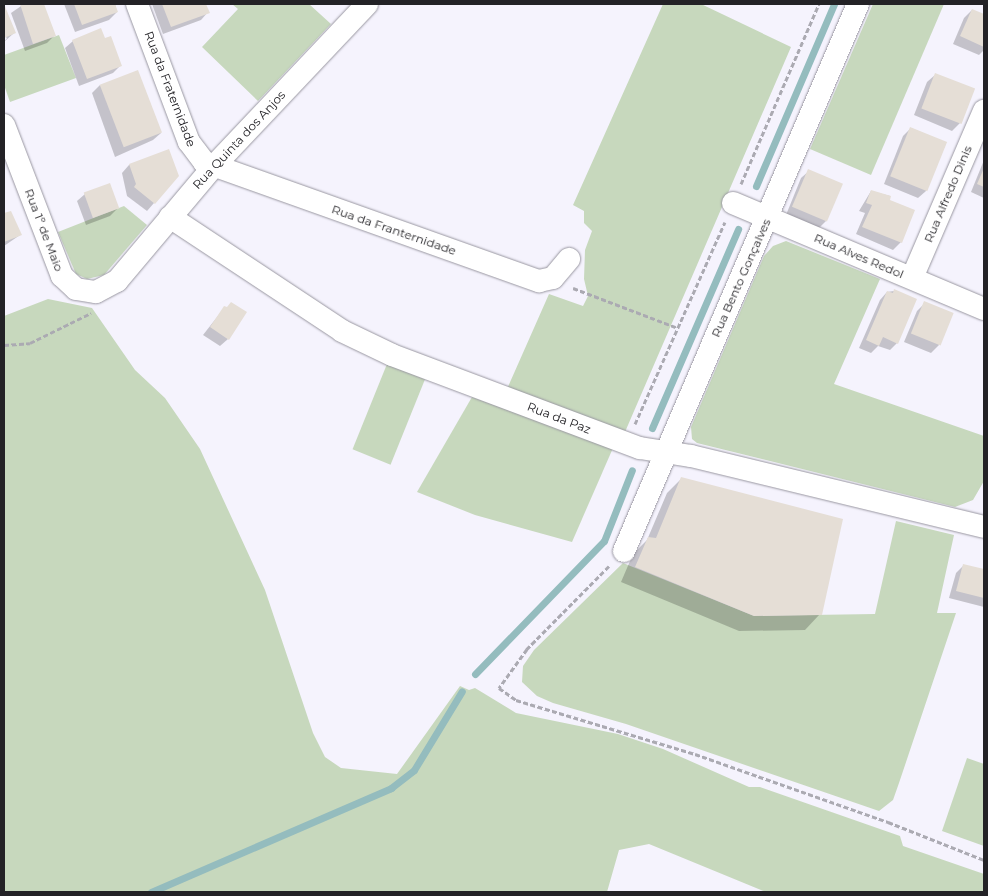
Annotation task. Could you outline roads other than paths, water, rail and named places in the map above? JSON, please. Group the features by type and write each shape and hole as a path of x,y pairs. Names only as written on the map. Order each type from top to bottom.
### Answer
{"street":[{"name":"Rua da Fraternidade","path":"137,4 193,150 213,166"},
{"name":"Rua Quinta dos Anjos","path":"116,281 213,166 366,4"},
{"name":"Rua Bento Gonçalves","path":"624,552 664,454 768,217 858,4"},
{"name":"Rua Alfredo Dinis","path":"912,278 984,111"},
{"name":"Rua 1º de Maio","path":"4,125 62,276 76,290 86,292 96,292 116,281"},
{"name":"Rua da Franternidade","path":"213,166 539,281 553,278 569,259"},
{"name":"Rua Alves Redol","path":"733,203 984,309"},
{"name":"Rua da Paz","path":"170,218 335,326 368,344 640,448 664,454 691,456 983,523"}],"waterway":[{"path":"756,186 834,4"},
{"path":"652,428 738,229"},
{"path":"475,674 604,541 632,470"},
{"path":"151,892 391,788 414,770 462,691"}]}
